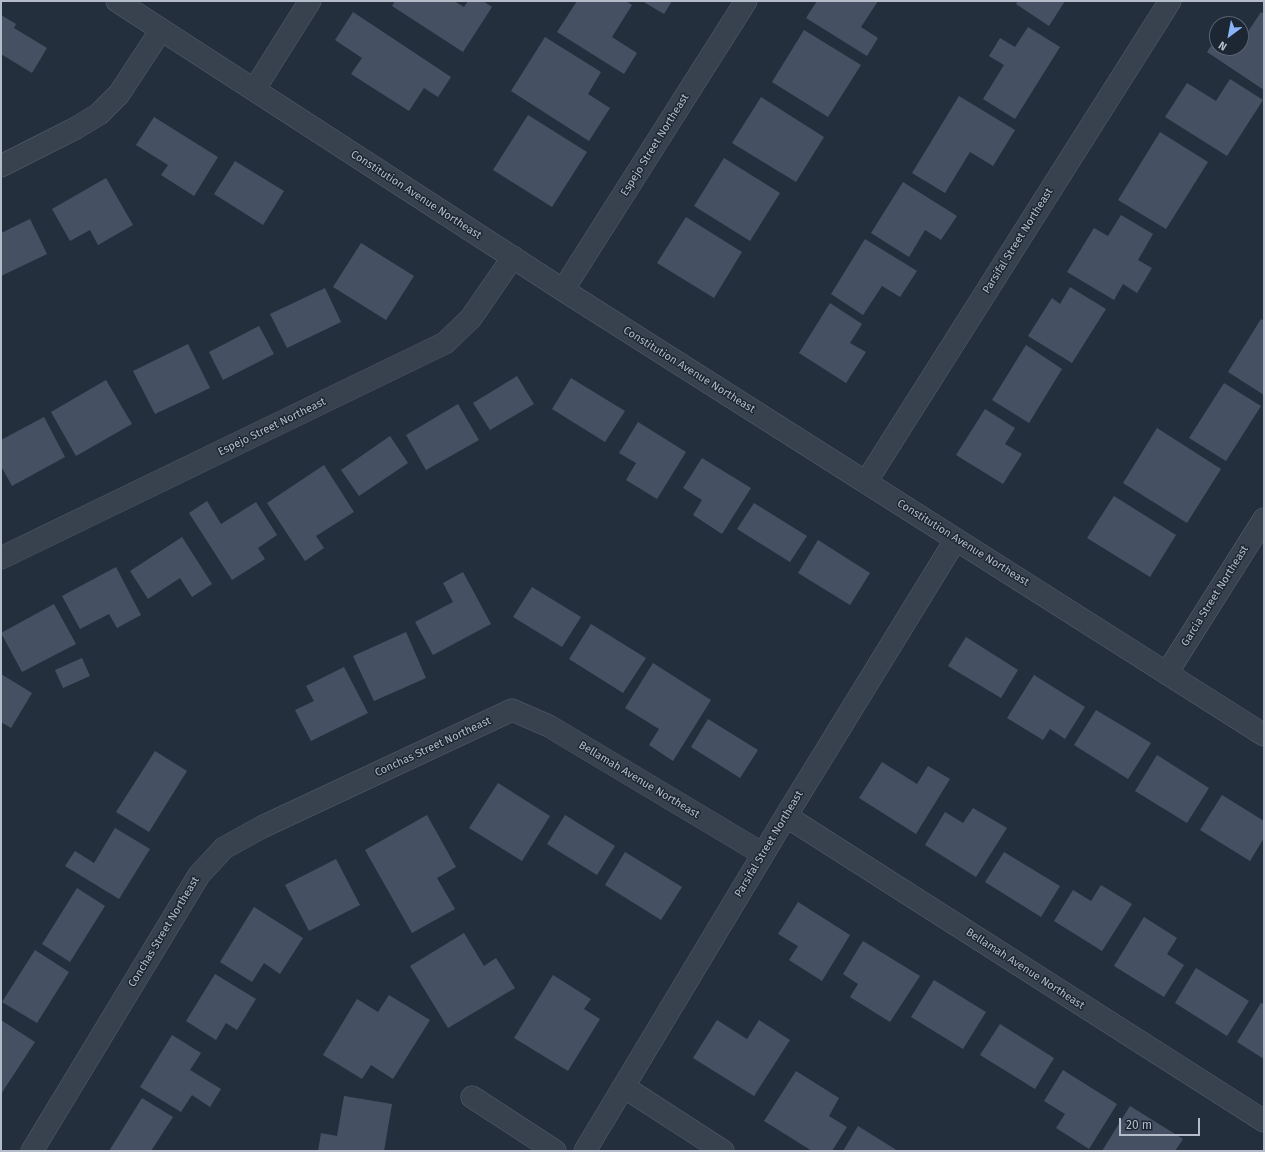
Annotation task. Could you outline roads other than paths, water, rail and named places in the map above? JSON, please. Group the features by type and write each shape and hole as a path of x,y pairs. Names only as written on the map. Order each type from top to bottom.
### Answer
{"street":[{"name":"Constitution Avenue Northeast","path":"117,1 563,290 1264,735"},
{"path":"254,90 310,1"},
{"name":"Espejo Street Northeast","path":"563,290 746,1"},
{"name":"Parsifal Street Northeast","path":"866,482 1170,1"},
{"path":"1,166 76,128 99,114 119,94 162,30"},
{"name":"Espejo Street Northeast","path":"1,558 445,343 471,318 513,257"},
{"name":"Garcia Street Northeast","path":"1167,673 1264,519"},
{"name":"Parsifal Street Northeast","path":"585,1151 786,816 956,539"},
{"name":"Bellamah Avenue Northeast","path":"512,710 549,726 763,854"},
{"name":"Conchas Street Northeast","path":"32,1151 199,875 224,848 262,827 512,710"},
{"name":"Bellamah Avenue Northeast","path":"786,816 1264,1121"},
{"path":"624,1087 724,1151"},
{"path":"472,1097 556,1151"}]}
